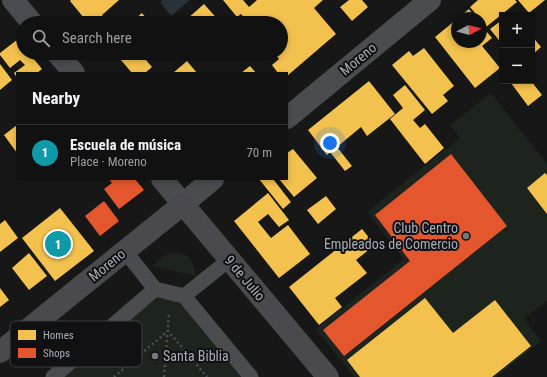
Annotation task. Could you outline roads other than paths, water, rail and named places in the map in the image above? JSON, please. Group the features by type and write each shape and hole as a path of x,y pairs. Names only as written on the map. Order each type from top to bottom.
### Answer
{"main road":[{"name":"Moreno","path":"38,321 183,204"},
{"name":"9 de Julio","path":"183,204 328,377"},
{"name":"Moreno","path":"0,352 10,344"}],"street":[{"path":"13,0 26,16"},
{"name":"Moreno","path":"288,117 430,0"},
{"path":"63,60 73,72"},
{"name":"9 de Julio","path":"163,180 183,204"},
{"name":"Moreno","path":"183,204 212,180"}],"lane":[{"path":"125,251 155,289 177,294 252,377"},
{"path":"177,294 229,260"},
{"path":"118,321 155,289"},
{"path":"53,377 65,367"}],"place":[{"name":"Club Centro Empleados de Comercio","path":"466,236"},
{"name":"Escuela de música","path":"58,244"},
{"name":"Santa Biblia","path":"155,356"}]}
